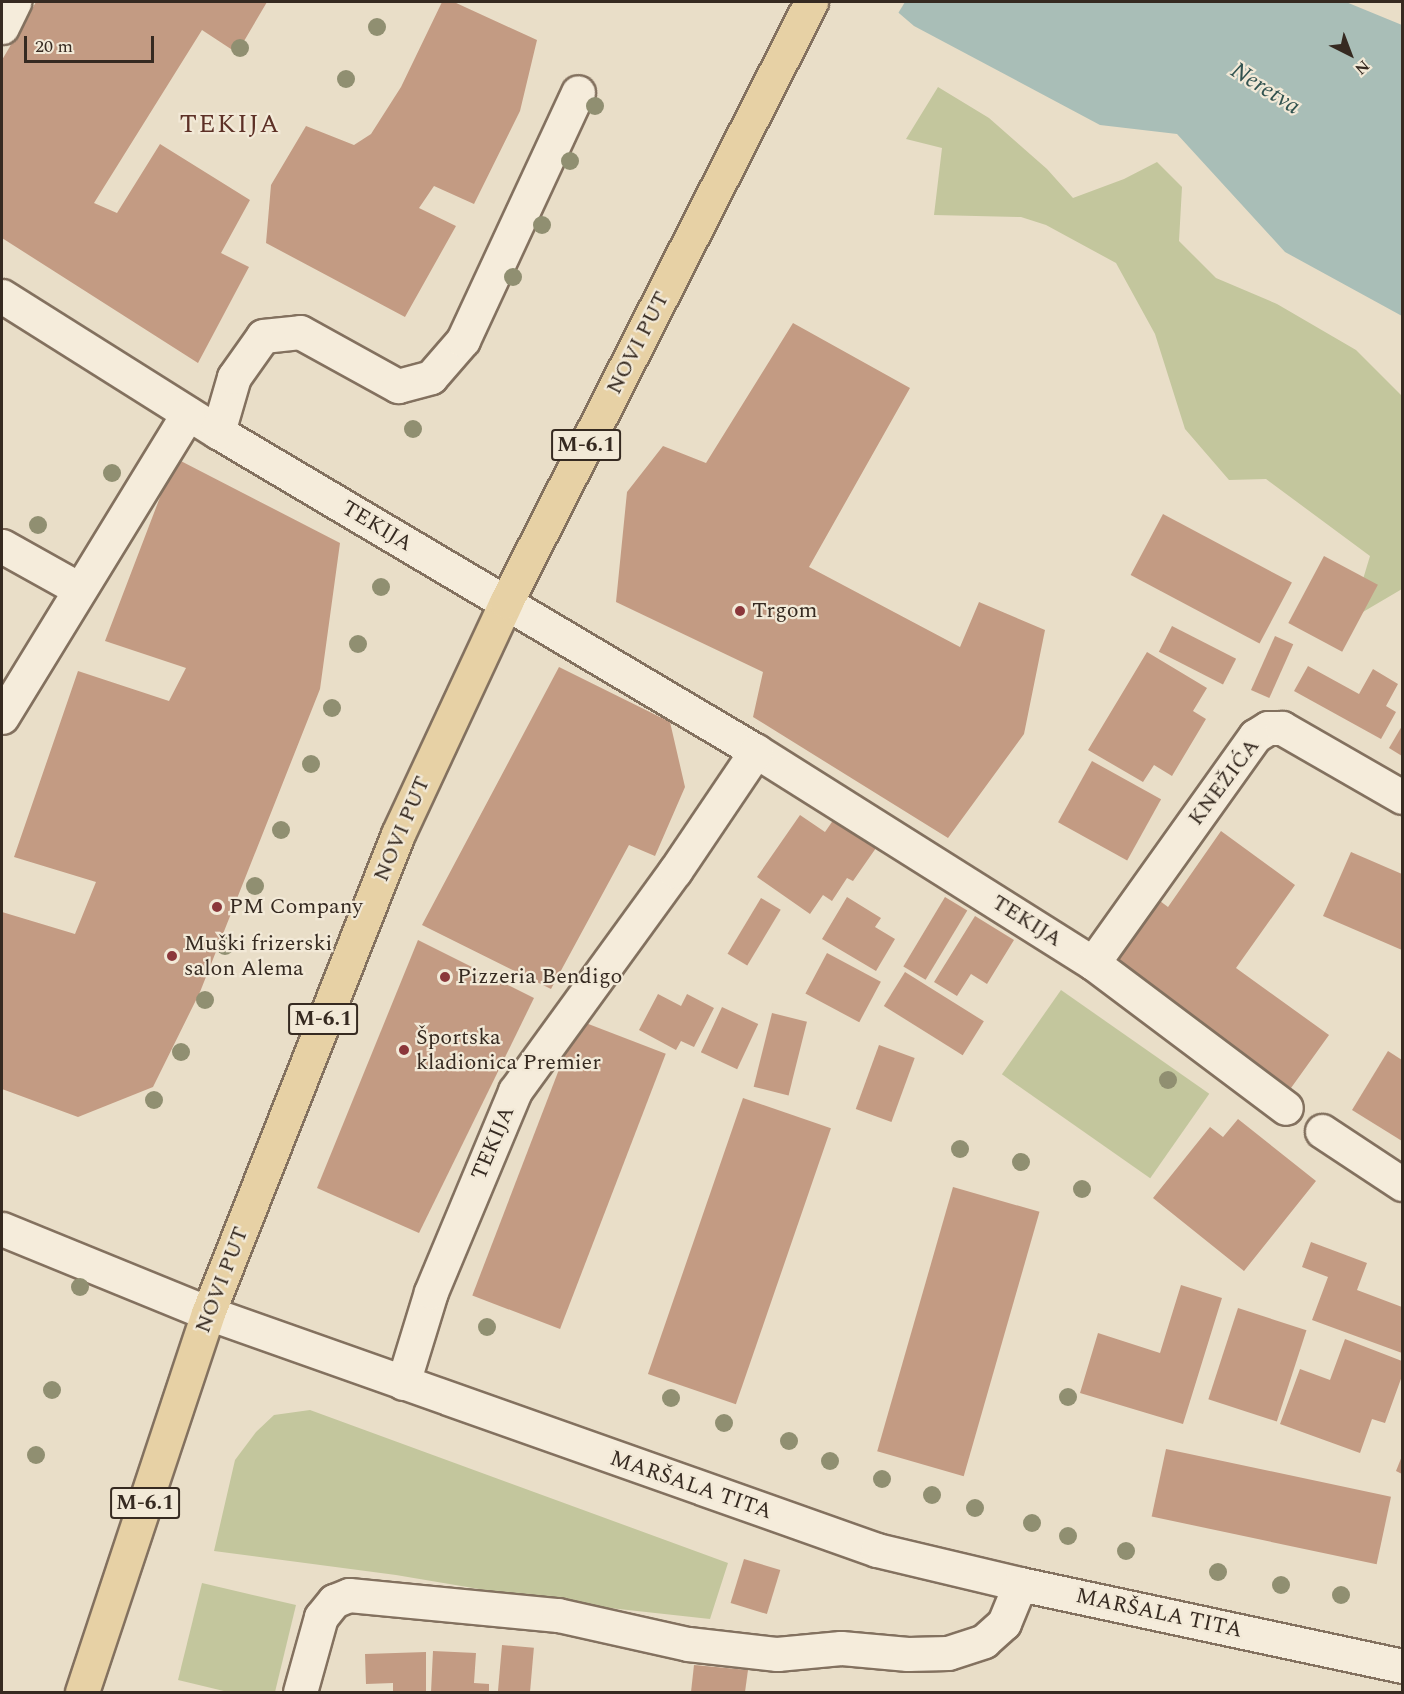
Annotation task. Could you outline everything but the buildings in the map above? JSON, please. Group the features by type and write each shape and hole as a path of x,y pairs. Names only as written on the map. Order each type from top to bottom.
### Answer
{"main road":[{"name":"NOVI PUT","path":"82,1692 208,1313 398,834 506,602 811,2"}],"street":[{"path":"2,27 14,2"},
{"path":"218,432 234,377 263,336 300,332 398,386 431,377 463,340 578,92"},
{"name":"TEKIJA","path":"2,296 218,432 756,751 1093,963 1286,1108"},
{"path":"2,717 188,413"},
{"path":"2,546 79,589"},
{"name":"KNEŽIĆA","path":"1093,963 1255,736 1268,728 1282,728 1402,797"},
{"name":"TEKIJA","path":"403,1383 431,1292 515,1091 675,871 756,751"},
{"path":"1322,1131 1402,1184"},
{"name":"MARŠALA TITA","path":"2,1229 208,1313 876,1550 1020,1584 1402,1665"},
{"path":"300,1692 321,1617 334,1601 349,1595 558,1614 688,1644 777,1654 841,1648 908,1654 948,1653 984,1641 1004,1623 1020,1584"}],"green space":[{"path":"938,87 989,118 1047,169 1073,198 1124,179 1157,162 1182,187 1179,241 1216,278 1277,304 1356,350 1402,396 1402,589 1351,619 1370,556 1266,479 1229,480 1185,429 1155,334 1116,263 1046,225 1021,217 934,215 942,148 906,139"},
{"path":"1061,990 1209,1094 1150,1178 1002,1074"},
{"path":"310,1410 728,1563 710,1619 555,1602 396,1575 214,1551 235,1460 256,1432 274,1415"},
{"path":"202,1583 296,1605 275,1692 228,1692 178,1680"}],"water":[{"name":"Neretva","path":"886,2 1346,2 1402,25 1402,316 1285,252 1177,134 1100,125 914,26"}],"pier":[{"path":"883,2 905,2 897,15"}],"place":[{"name":"Trgom","path":"740,611"},
{"name":"PM Company","path":"217,907"},
{"name":"Muški frizerski salon Alema","path":"172,956"},
{"name":"Pizzeria Bendigo","path":"445,977"},
{"name":"Športska kladionica Premier","path":"404,1050"}],"district":[{"name":"TEKIJA","path":"230,125"}]}
